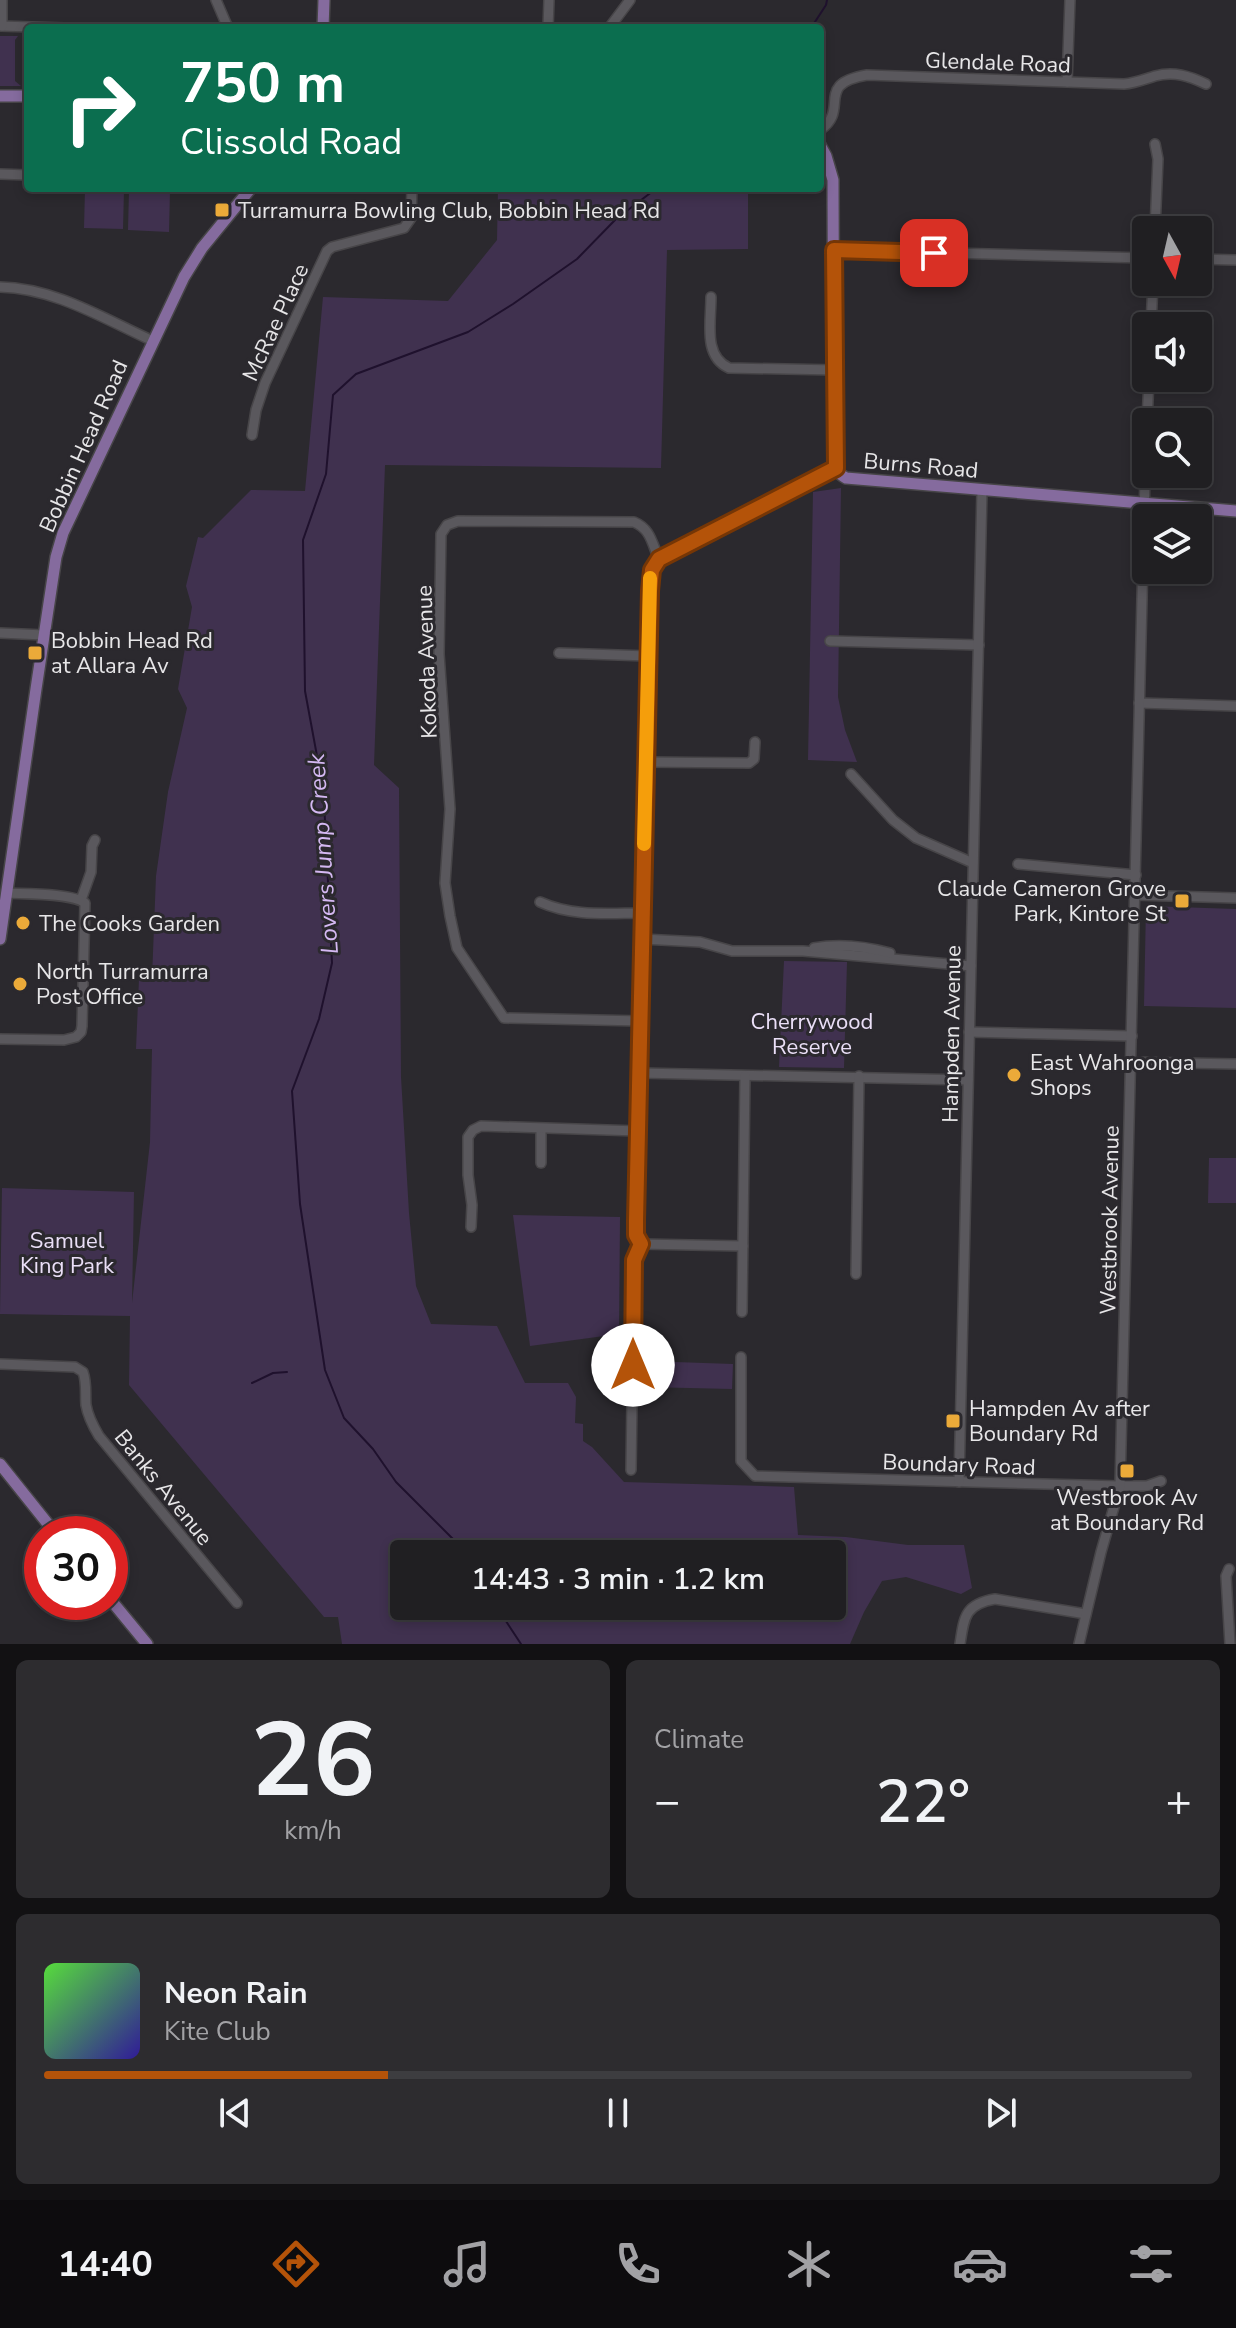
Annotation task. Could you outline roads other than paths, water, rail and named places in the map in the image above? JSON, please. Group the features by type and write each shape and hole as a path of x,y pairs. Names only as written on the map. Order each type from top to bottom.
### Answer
{"main road":[{"path":"322,24 324,0"},
{"path":"0,96 24,96"},
{"name":"Burns Road","path":"824,152 833,180 836,468 846,478 1143,504"},
{"name":"Bobbin Head Road","path":"0,939 56,557 63,533 193,262 248,192"},
{"name":"Burns Road","path":"1212,509 1236,511"},
{"path":"0,1464 42,1516"},
{"path":"127,1620 147,1644"}],"street":[{"path":"2,0 1,26 24,27"},
{"path":"216,0 226,24"},
{"path":"548,24 549,0"},
{"path":"612,24 630,0"},
{"path":"1067,82 1070,0"},
{"name":"Glendale Road","path":"824,127 833,116 835,93 839,85 857,77 883,75 1128,84 1173,74 1188,76 1206,84"},
{"path":"1155,144 1158,159 1156,216"},
{"path":"0,174 24,175"},
{"name":"McRae Place","path":"252,435 265,383 327,251 332,247 404,228 411,218 412,192"},
{"path":"834,250 1132,258"},
{"path":"1212,259 1236,260"},
{"path":"0,287 49,294 153,341"},
{"path":"711,297 711,350 723,365 729,368 835,370"},
{"path":"641,1244 636,1235 652,570 659,559 836,468"},
{"name":"Westbrook Avenue","path":"1143,504 1144,488"},
{"name":"Hampden Avenue","path":"959,1482 982,490"},
{"name":"Kokoda Avenue","path":"641,1021 504,1018 457,948 445,883 450,809 439,654 441,534 447,525 458,521 634,522 645,528 659,559"},
{"name":"Westbrook Avenue","path":"1079,1644 1120,1486 1141,584"},
{"path":"0,633 44,635"},
{"path":"830,641 979,645"},
{"path":"559,653 648,656"},
{"path":"1139,703 1236,706"},
{"path":"646,762 749,763 754,759 755,742"},
{"path":"851,774 893,820 916,838 973,863"},
{"path":"81,900 91,872 95,840"},
{"path":"1018,864 1136,875"},
{"path":"0,1039 64,1040 81,1032 86,916 85,903 81,900 6,893"},
{"path":"1135,895 1236,898"},
{"path":"540,902 552,908 583,913 643,913"},
{"path":"642,939 700,942 732,951 803,951 827,946 864,946 914,961 971,966"},
{"path":"969,1032 1132,1036"},
{"path":"1131,1062 1236,1064"},
{"path":"640,1073 968,1080"},
{"path":"742,1312 745,1076"},
{"path":"856,1274 859,1076"},
{"path":"471,1227 468,1137 473,1130 481,1126 638,1131"},
{"path":"541,1129 541,1163"},
{"path":"641,1244 743,1246"},
{"path":"631,1470 634,1260 641,1244"},
{"name":"Boundary Road","path":"741,1357 741,1461 755,1476 1120,1486 1147,1486 1161,1481"},
{"name":"Banks Avenue","path":"0,1364 75,1367 83,1372 89,1420 99,1436 237,1603"},
{"path":"1229,1569 1226,1576 1232,1615 1230,1644"},
{"path":"960,1644 964,1618 969,1610 983,1601 995,1599 1086,1614"}],"waterway":[{"name":"Lovers Jump Creek","path":"814,24 827,0"},
{"name":"Lovers Jump Creek","path":"322,783 305,691 303,540 326,474 333,395 356,374 468,332 513,304 577,259 616,219 652,192"},
{"name":"Lovers Jump Creek","path":"324,801 332,963 319,1019 292,1091 300,1204 325,1370 344,1418 373,1449 396,1482 454,1540"},
{"path":"252,1383 273,1373 287,1372"},
{"name":"Lovers Jump Creek","path":"505,1620 521,1644"}],"place":[{"name":"Turramurra Bowling Club, Bobbin Head Rd","path":"222,210"},
{"name":"Bobbin Head Rd at Allara Av","path":"35,653"},
{"name":"Claude Cameron Grove Park, Kintore St","path":"1182,901"},
{"name":"The Cooks Garden","path":"23,923"},
{"name":"North Turramurra Post Office","path":"20,984"},
{"name":"East Wahroonga Shops","path":"1014,1075"},
{"name":"Hampden Av after Boundary Rd","path":"953,1421"},
{"name":"Westbrook Av at Boundary Rd","path":"1127,1471"}],"park label":[{"name":"Cherrywood Reserve","path":"812,1034"},
{"name":"Samuel King Park","path":"67,1252"}]}
